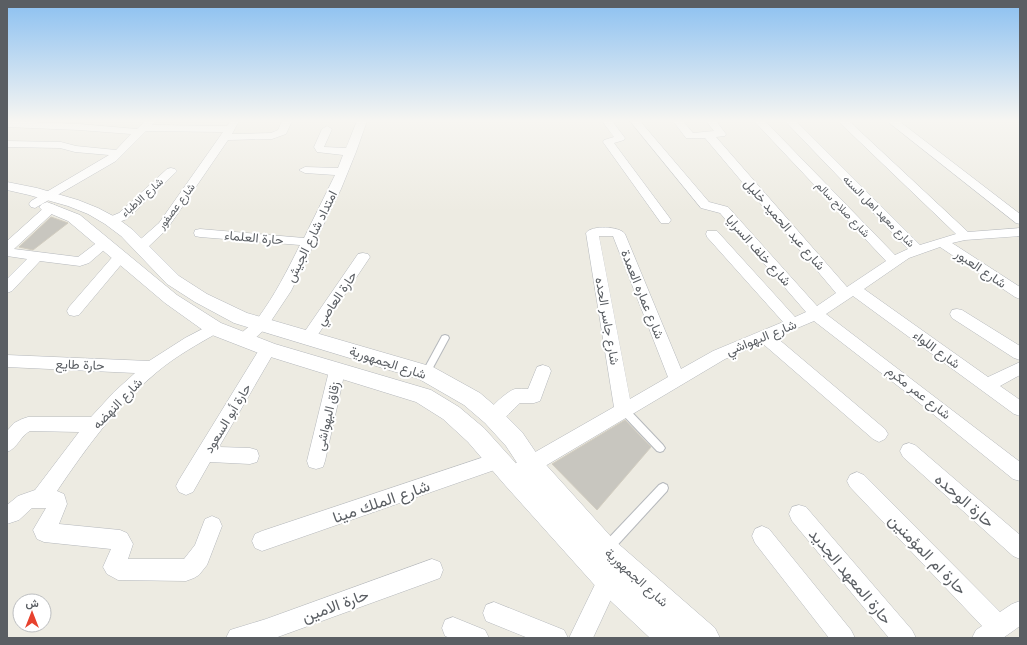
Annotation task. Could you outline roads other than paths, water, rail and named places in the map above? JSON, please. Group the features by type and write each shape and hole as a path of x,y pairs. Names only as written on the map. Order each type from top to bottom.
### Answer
{"street":[{"path":"98,151 118,153"},
{"name":"شارع عصفور","path":"140,247 163,226 215,151"},
{"path":"337,151 350,152"},
{"path":"615,151 665,220"},
{"name":"شارع خلف السرايا","path":"660,151 705,205 724,210 816,314"},
{"name":"شارع عبد الحميد خليل","path":"722,151 850,291"},
{"name":"شارع صلاح سالم","path":"788,151 894,261"},
{"name":"شارع معهد اهل السنه","path":"820,151 917,250"},
{"path":"875,151 965,236"},
{"path":"931,151 1020,220"},
{"name":"امتداد شارع الجيش","path":"244,340 262,323 284,291 342,172 350,152"},
{"path":"7,248 45,203 103,165 118,153"},
{"path":"305,170 342,172"},
{"name":"شارع الاطباء","path":"111,221 123,216 171,171"},
{"name":"شارع الجمهورية","path":"7,186 74,218 171,299 214,328 268,349 423,396 451,413 476,435 609,580 671,638"},
{"name":"شارع الجمهورية","path":"7,198 93,211 111,221 126,233 173,280 201,298 241,318 426,373 472,399 494,417 514,439 531,464 606,549 706,638"},
{"name":"شارع عماره العمدة","path":"592,233 597,231 619,234 677,380"},
{"name":"شارع البهواشي","path":"506,468 531,464 623,409 719,355 740,344 764,336 816,314 894,261 917,250 965,236 1020,232"},
{"name":"حارة العلماء","path":"200,233 308,242"},
{"name":"شارع جاسر الحده","path":"592,233 623,409"},
{"path":"712,234 793,324"},
{"name":"شارع العبور","path":"941,242 1020,294"},
{"path":"7,252 80,262 104,244"},
{"path":"7,288 37,256"},
{"path":"74,311 120,257"},
{"name":"حارة العاصي","path":"308,338 363,257"},
{"name":"شارع اللواء","path":"850,291 1020,409"},
{"name":"شارع عمر مكرم","path":"816,314 914,388 1020,473"},
{"path":"957,314 1020,354"},
{"name":"شارع النهضه","path":"40,499 76,448 113,404 152,367 214,328"},
{"path":"764,336 879,434"},
{"name":"حارة أبو السعود","path":"186,486 268,349"},
{"name":"حارة طايع","path":"7,361 152,367"},
{"path":"987,385 1020,368"},
{"name":"زقاق البهواشى","path":"316,461 338,371"},
{"path":"494,417 516,396 534,396 543,371"},
{"path":"7,424 96,425"},
{"path":"7,444 20,428 28,424"},
{"name":"حارة الوحده","path":"909,452 1020,549"},
{"path":"206,454 250,456"},
{"name":"شارع الملك مينا","path":"262,541 506,468"},
{"name":"حارة ام المؤمنين","path":"857,481 991,633"},
{"path":"8,515 14,513 25,501 40,499 57,500 58,504 43,530 44,532 122,541 123,547 115,564 115,569 186,570 191,568 198,561 212,526"},
{"name":"حارة المعهد الجديد","path":"799,514 904,638"},
{"path":"762,536 843,638"},
{"name":"حارة الامين","path":"238,638 259,632 432,570"},
{"path":"580,638 609,580"},
{"path":"494,613 556,638"},
{"path":"991,633 1019,613"},
{"path":"454,628 476,638"}],"lane":[{"path":"426,373 445,338"},
{"path":"623,409 660,448"},
{"path":"606,549 663,488"}]}
